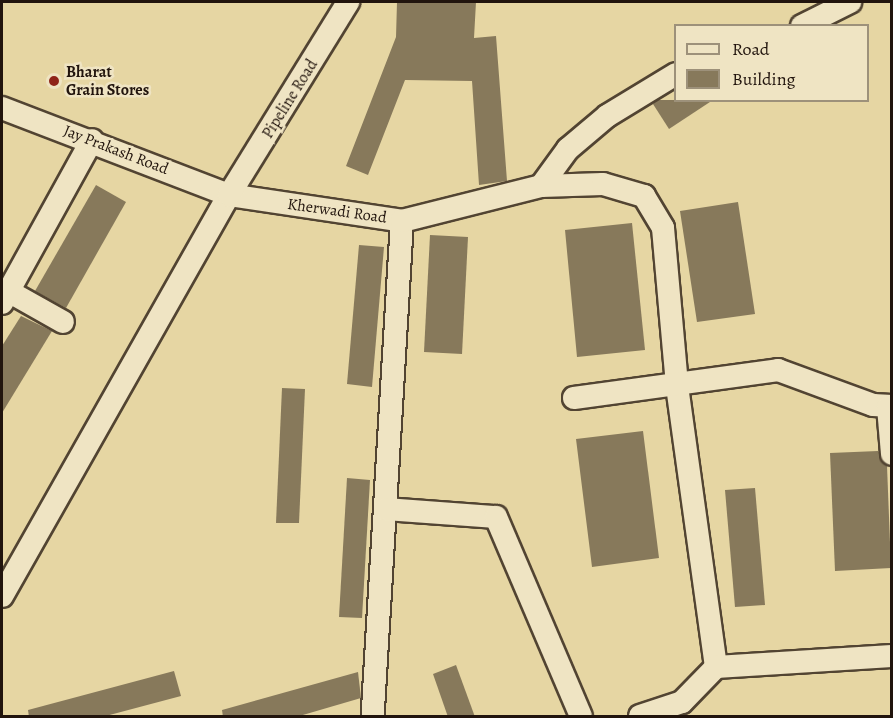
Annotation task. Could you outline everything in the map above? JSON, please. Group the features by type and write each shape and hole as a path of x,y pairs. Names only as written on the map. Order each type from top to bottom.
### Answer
{"street":[{"name":"Pipeline Road","path":"2,596 229,195 348,2"},
{"path":"806,24 850,2"},
{"path":"541,186 568,149 607,116 674,75"},
{"name":"Jay Prakash Road","path":"2,108 92,140 229,195"},
{"path":"63,322 5,297 92,140"},
{"path":"402,221 541,186 603,184 644,196 663,228 677,386 716,667"},
{"name":"Kherwadi Road","path":"229,195 402,221 395,372 373,717"},
{"path":"574,398 677,386 778,370 890,407 891,454"},
{"path":"386,509 496,518 581,717"},
{"path":"640,717 682,702 716,667 891,656"}],"building":[{"path":"397,2 476,2 474,38 496,36 507,181 479,185 472,81 405,80 368,175 346,166 396,37"},
{"path":"658,100 710,102 669,129 653,104"},
{"path":"96,185 126,202 66,308 35,291"},
{"path":"738,202 755,314 697,322 680,211"},
{"path":"632,223 645,350 577,357 565,230"},
{"path":"430,235 468,237 462,354 424,352"},
{"path":"359,245 384,247 372,387 347,384"},
{"path":"21,316 52,331 2,413 2,346"},
{"path":"282,388 305,389 299,523 276,523"},
{"path":"643,431 659,558 592,567 576,439"},
{"path":"878,451 887,466 891,568 835,571 830,453"},
{"path":"347,478 370,480 362,618 339,617"},
{"path":"755,488 765,605 735,607 725,490"},
{"path":"456,665 475,717 448,717 433,674"},
{"path":"174,671 181,696 102,717 29,717 28,710"},
{"path":"358,672 361,698 296,717 223,717 222,710"}],"place":[{"name":"Bharat Grain Stores","path":"54,81"}]}
